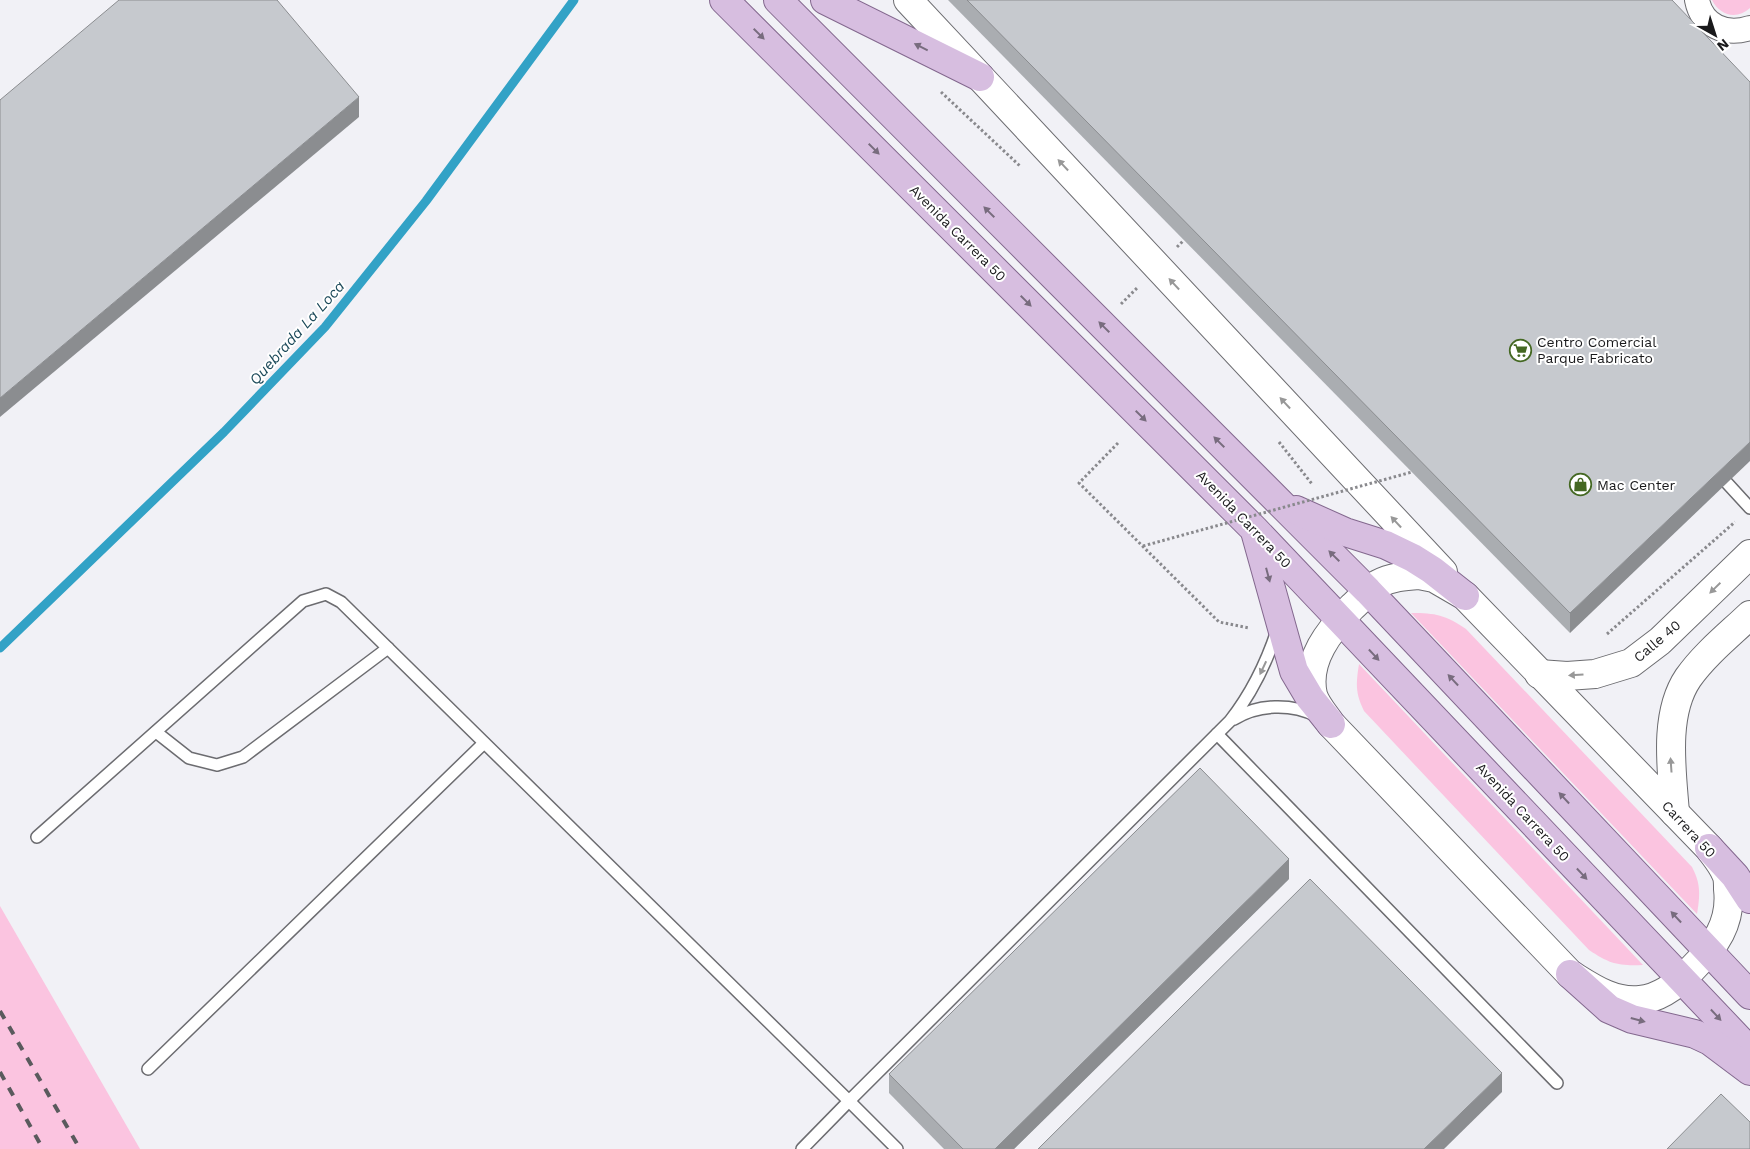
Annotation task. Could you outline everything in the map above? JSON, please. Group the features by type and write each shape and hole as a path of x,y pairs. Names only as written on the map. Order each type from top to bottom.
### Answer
{"main road":[{"name":"Avenida Carrera 50","path":"724,0 1254,528 1750,1051"},
{"path":"778,0 1368,591 1750,995"},
{"path":"825,0 980,77"},
{"path":"908,0 1465,596"},
{"path":"1281,504 1345,532 1386,545 1413,558 1432,570 1465,596"},
{"path":"1254,528 1297,678 1331,724"},
{"name":"Calle 40","path":"1539,674 1567,676 1595,674 1631,663 1660,640 1750,554"},
{"name":"Carrera 50","path":"1419,575 1434,578 1465,596 1709,848 1727,875 1730,903 1723,928 1709,952 1682,980 1662,994 1640,1000 1617,998 1597,992 1570,974 1331,724 1313,695 1312,674 1324,639 1368,591 1380,583 1398,577 1419,575"},
{"path":"1675,813 1670,755 1677,704 1688,679 1706,657 1750,615"},
{"path":"1709,848 1735,876 1750,899"},
{"path":"1570,974 1609,1009 1632,1019 1695,1034 1710,1041 1750,1071"}],"street":[{"path":"1697,0 1698,8 1705,19 1715,27 1739,29 1750,42"}],"lane":[{"path":"1727,483 1750,508"},
{"path":"37,837 303,601 326,594 341,602 897,1149"},
{"path":"802,1149 1230,721 1241,708 1265,664 1280,622"},
{"path":"156,732 189,758 217,765 243,757 388,648"},
{"path":"1230,721 1244,712 1268,707 1295,708 1310,713 1331,724"},
{"path":"1217,734 1557,1083"},
{"path":"148,1069 484,742"}],"path":[{"path":"1118,443 1079,483 1219,622 1249,628"},
{"path":"1143,546 1412,472"},
{"path":"1608,634 1736,521"}],"shaded area":[{"path":"1712,0 1750,0 1750,8 1740,14 1729,15 1719,10"},
{"path":"1411,613 1440,616 1466,629 1692,867 1699,890 1697,914"},
{"path":"1359,664 1643,965 1615,963 1589,950 1364,711 1357,688"},
{"path":"0,906 140,1149 0,1149"}],"building":[{"path":"119,0 277,0 359,97 0,398 0,100"},
{"name":"Centro Comercial Parque Fabricato","path":"967,0 1672,0 1750,82 1750,442 1570,613"},
{"path":"1200,768 1289,859 995,1149 963,1149 889,1074"},
{"path":"1310,879 1502,1073 1424,1149 1038,1149"},
{"path":"1721,1094 1750,1122 1750,1149 1667,1149"}],"waterway":[{"name":"Quebrada La Loca","path":"0,648 224,432 325,327 426,201 574,0"}],"railway":[{"path":"0,1011 80,1149"},
{"path":"0,1072 43,1149"}],"place":[{"name":"Centro Comercial Parque Fabricato","path":"1521,350"},
{"name":"Mac Center","path":"1581,485"}]}
